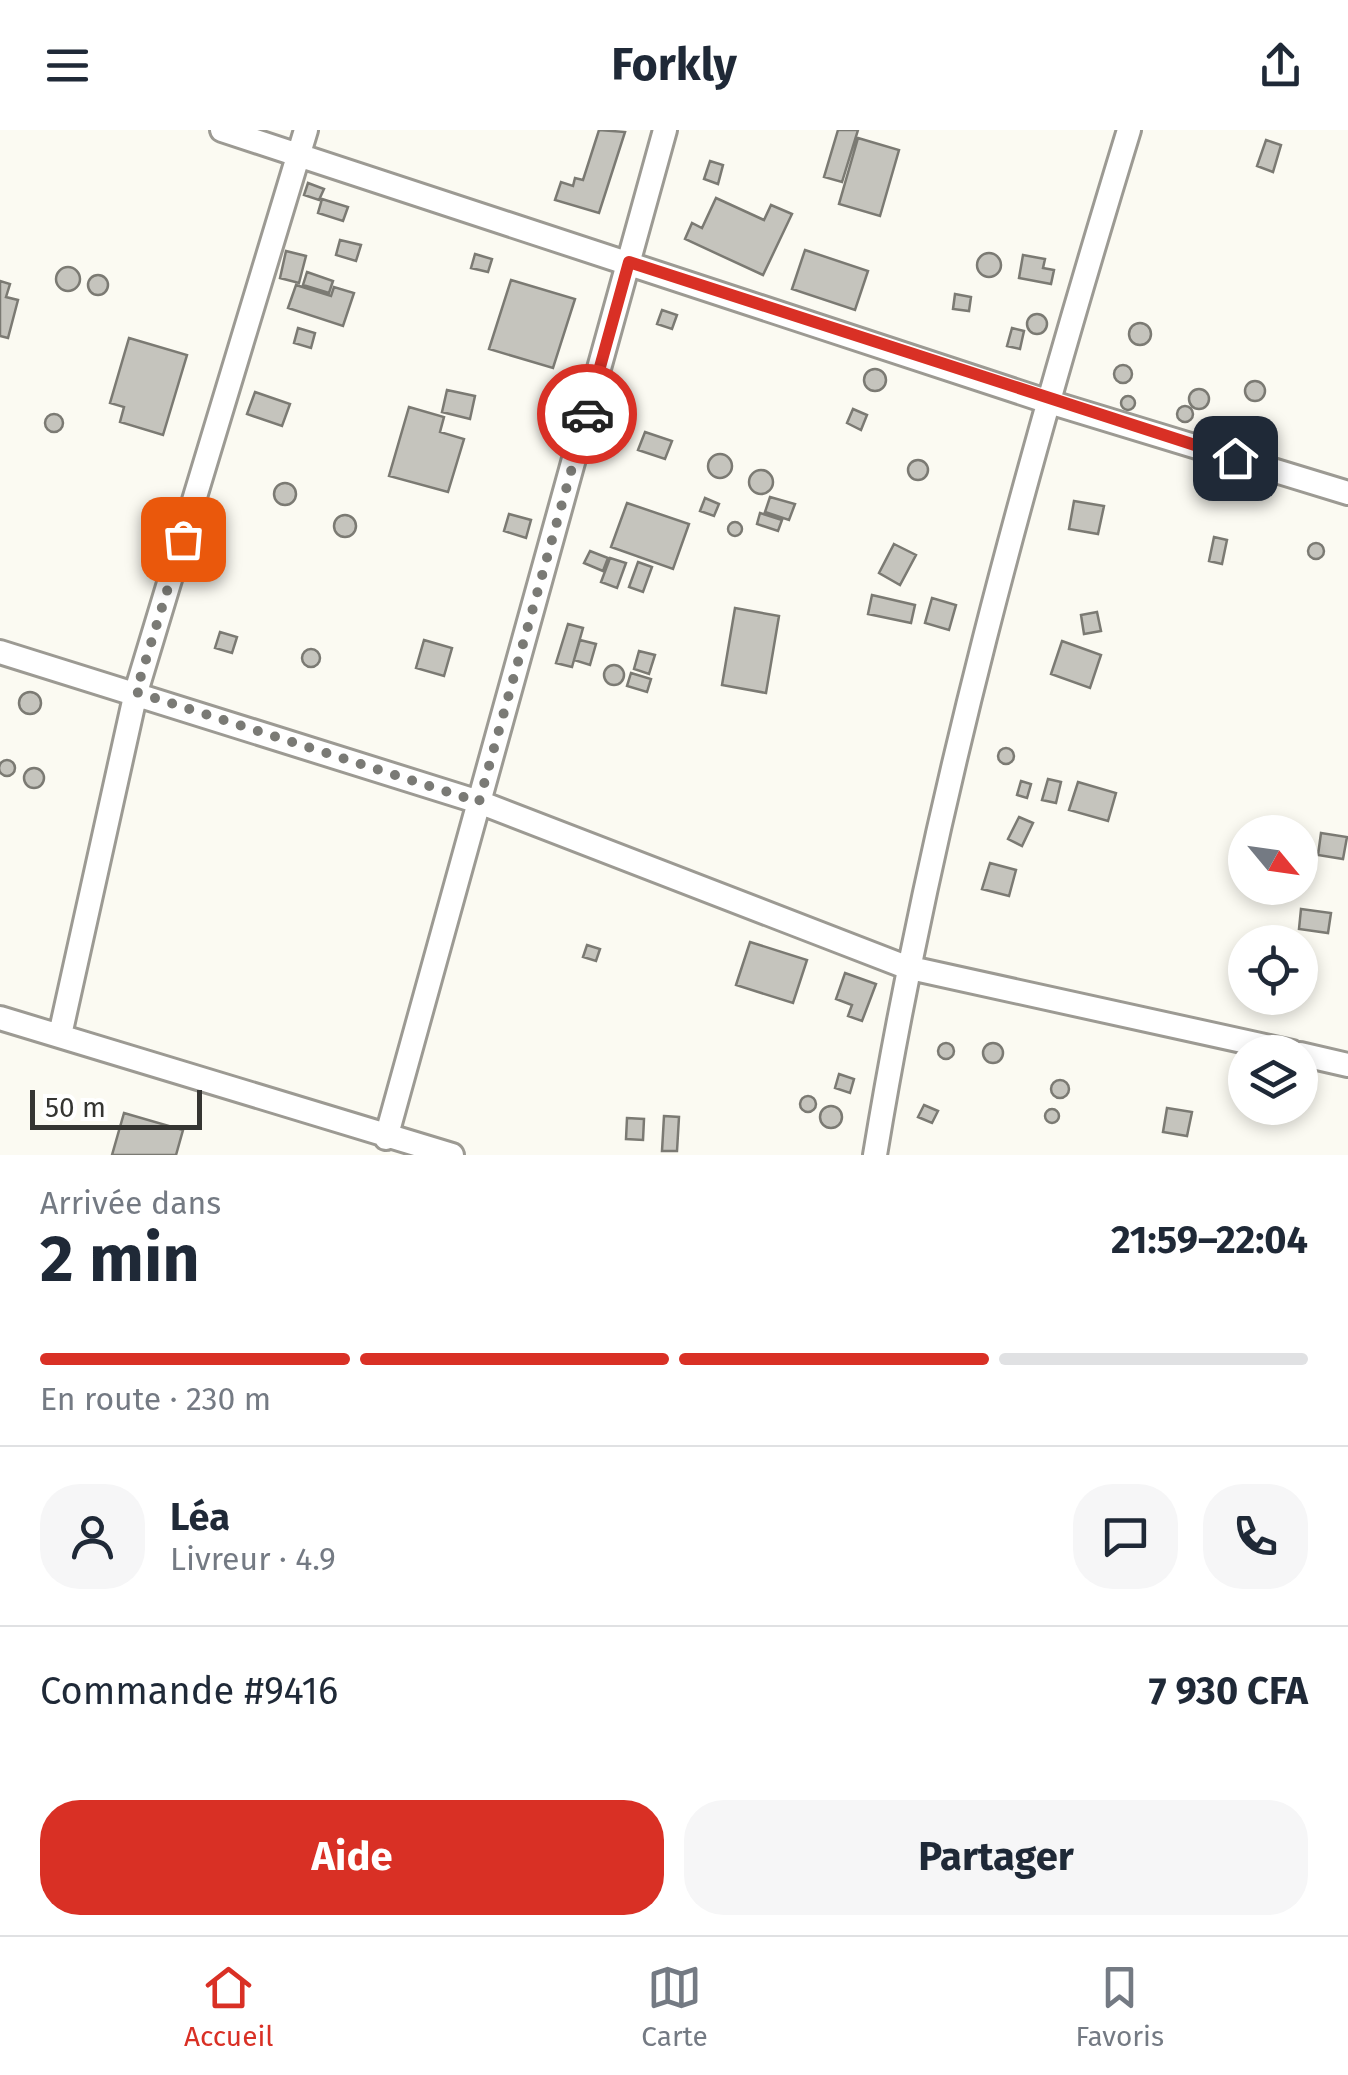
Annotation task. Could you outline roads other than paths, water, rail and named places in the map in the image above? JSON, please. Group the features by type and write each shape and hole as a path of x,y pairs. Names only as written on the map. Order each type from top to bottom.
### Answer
{"street":[{"path":"222,130 1046,400 1348,493"},
{"path":"60,1035 136,692 306,130"},
{"path":"386,1138 665,130"},
{"path":"874,1155 906,967 1046,400 1129,130"},
{"path":"0,652 479,802 906,967 1228,1038"},
{"path":"0,1018 452,1155"},
{"path":"1318,1058 1348,1065"}]}
